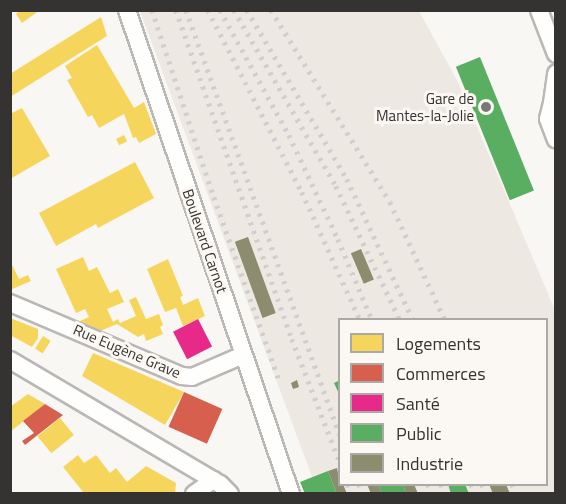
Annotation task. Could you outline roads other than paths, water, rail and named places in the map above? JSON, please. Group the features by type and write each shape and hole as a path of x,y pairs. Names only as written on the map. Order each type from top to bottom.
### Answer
{"street":[{"name":"Boulevard Carnot","path":"128,10 291,494"},
{"path":"539,10 555,51"},
{"path":"555,73 554,100 548,119 555,140"},
{"name":"Rue Eugène Grave","path":"10,303 182,376 192,377 243,355"},
{"path":"10,360 213,480 230,494"},
{"path":"194,494 213,480"}],"railway":[{"path":"152,10 214,197 279,380"},
{"path":"176,10 292,339 338,458"},
{"path":"186,10 338,429"},
{"path":"208,10 302,192 359,318"},
{"path":"220,10 289,135 338,239 371,318"},
{"path":"234,10 336,186 399,318"},
{"path":"247,10 347,179 412,318"},
{"path":"271,10 390,202 444,318"},
{"path":"349,486 352,494"},
{"path":"360,486 363,494"},
{"path":"429,486 432,494"},
{"path":"442,486 445,494"},
{"path":"472,486 475,494"},
{"path":"483,486 486,494"},
{"path":"513,486 516,494"}],"place":[{"name":"Gare de Mantes-la-Jolie","path":"486,107"}]}
